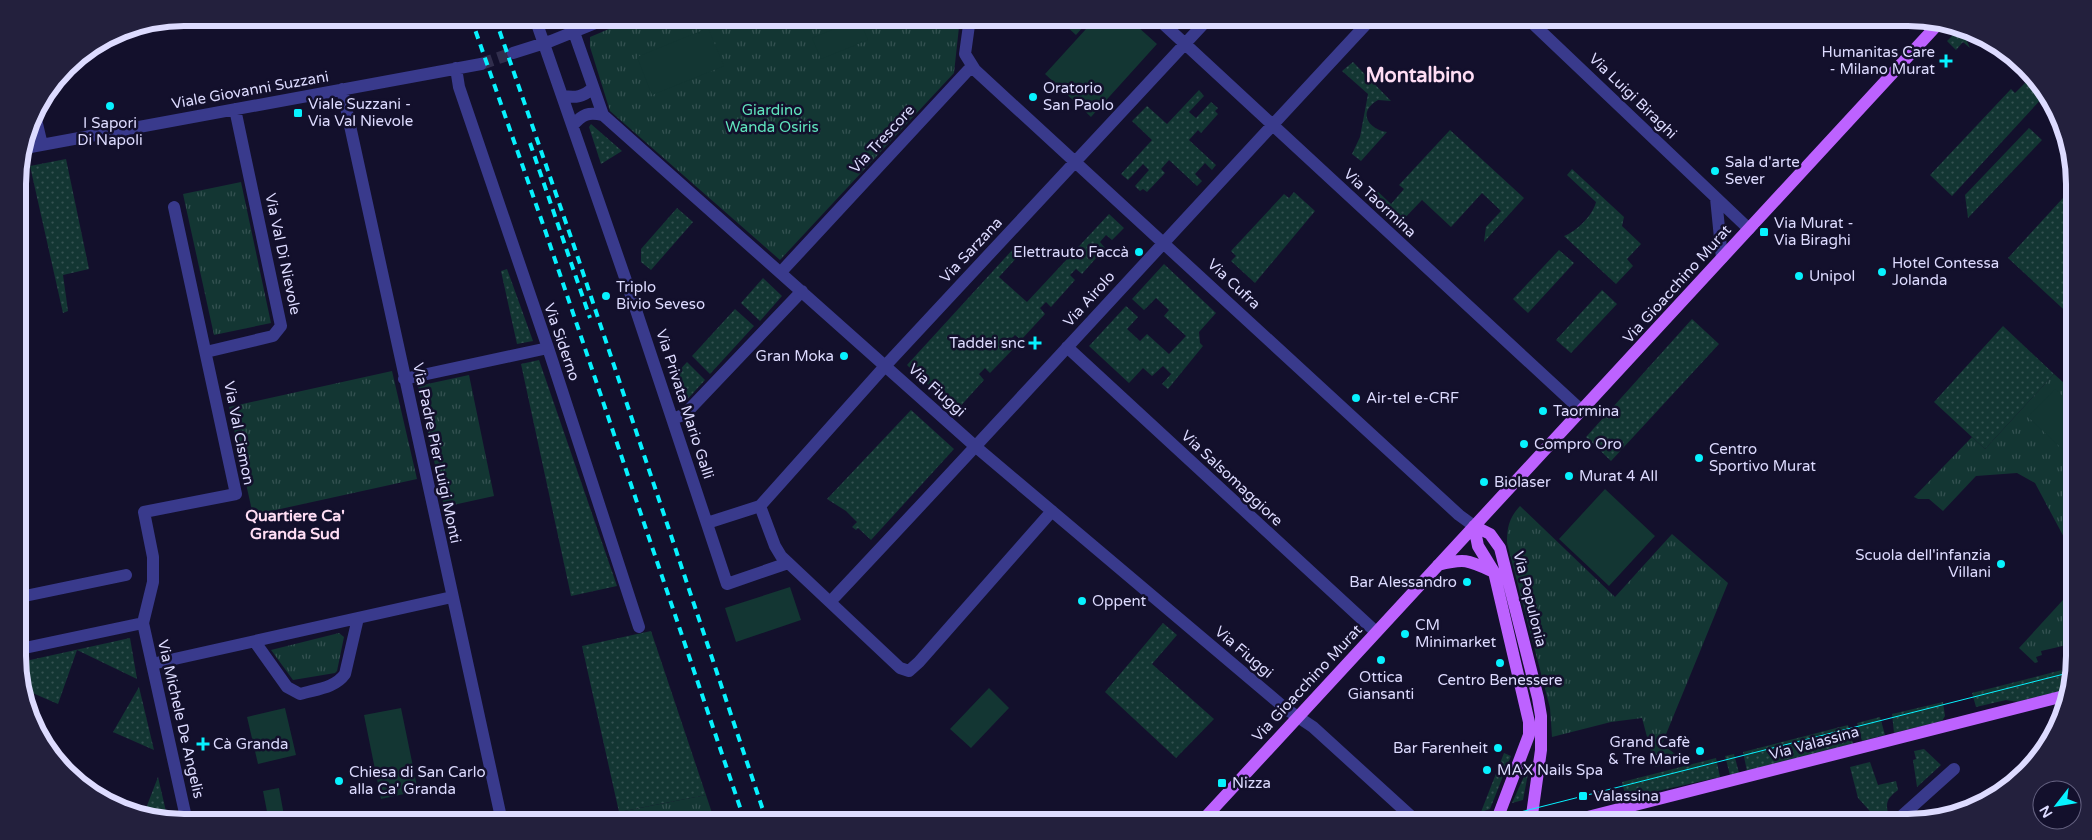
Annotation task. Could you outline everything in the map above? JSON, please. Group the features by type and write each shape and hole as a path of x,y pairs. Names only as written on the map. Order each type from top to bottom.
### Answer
{"main road":[{"name":"Via Gioacchino Murat","path":"1209,813 1934,28"},
{"name":"Via Populonia","path":"1474,526 1478,546 1494,572 1529,722 1529,735 1499,813"},
{"name":"Via Populonia","path":"1474,526 1490,534 1500,548 1538,698 1541,750 1531,813"},
{"path":"1438,565 1469,560 1494,572"},
{"name":"Via Valassina","path":"1603,813 2060,697"}],"street":[{"name":"Via Privata Mario Galli","path":"538,26 727,584 788,563"},
{"path":"571,26 603,115 591,113 582,115 573,125"},
{"path":"513,53 588,26"},
{"path":"969,26 965,54 972,66"},
{"name":"Via Taormina","path":"1166,26 1582,411"},
{"name":"Via Sarzana","path":"760,506 886,365 1201,26"},
{"name":"Via Airolo","path":"830,602 976,447 1272,124 1359,26"},
{"name":"Via Luigi Biraghi","path":"1535,26 1749,230"},
{"name":"Viale Giovanni Suzzani","path":"31,147 481,64"},
{"name":"Via Cufra","path":"972,66 1452,508 1474,526"},
{"name":"Via Trescore","path":"781,272 972,66"},
{"name":"Via Siderno","path":"456,68 459,87 548,348 639,627"},
{"path":"563,96 575,98 586,95 593,88"},
{"name":"Via Padre Pier Luigi Monti","path":"342,89 500,814"},
{"name":"Via Val Di Nievole","path":"206,352 273,336 281,326 236,109"},
{"name":"Via Fiuggi","path":"603,115 976,447 1298,717 1313,727 1408,813"},
{"path":"37,125 42,145"},
{"path":"1716,198 1722,258"},
{"name":"Via Val Cismon","path":"143,623 153,582 153,557 144,512 236,494 174,207"},
{"path":"673,420 685,414 802,291"},
{"name":"Via Salsomaggiore","path":"1067,347 1376,632"},
{"path":"404,379 548,348"},
{"path":"706,523 760,506 777,551 900,668 909,671 915,668 1052,512"},
{"path":"26,596 126,575"},
{"path":"152,664 452,596"},
{"path":"255,642 287,687 300,694 335,685 342,679 345,674 358,618"},
{"path":"26,648 143,623"},
{"name":"Via Michele De Angelis","path":"143,623 186,814"},
{"path":"1905,813 1954,769"}],"green space":[{"name":"Giardino Wanda Osiris","path":"616,26 959,26 954,73 780,260 610,111 590,47 590,37"},
{"path":"842,26 862,26 868,40 821,59 812,38"},
{"path":"1066,26 1084,26 1076,35"},
{"path":"1089,26 1137,26 1157,44 1091,117 1045,74"},
{"path":"708,28 724,66 652,95 637,57"},
{"path":"1954,34 1959,35 1966,38 1970,48 1963,42 1956,50 1947,41"},
{"path":"1353,62 1391,101 1378,100 1368,110 1367,115 1370,124 1387,132 1361,161 1352,154 1360,137 1368,94 1342,71"},
{"path":"2027,81 2041,99 1952,196 1930,175 2011,89 2015,93"},
{"path":"1199,90 1204,96 1189,112 1196,118 1211,102 1218,108 1215,111 1218,114 1201,133 1198,130 1189,140 1216,165 1212,170 1205,163 1195,174 1202,181 1197,186 1169,160 1161,169 1165,173 1147,192 1143,189 1140,191 1135,186 1149,170 1143,164 1128,180 1121,174 1152,140 1132,121 1147,106 1167,124"},
{"path":"591,124 622,151 601,164 589,127"},
{"path":"2029,128 2042,140 1968,218 1965,195"},
{"path":"1450,130 1524,198 1484,242 1486,227 1501,211 1482,193 1451,227 1422,200 1399,224 1368,195 1374,188 1391,204 1404,189 1399,185"},
{"path":"66,159 89,269 63,275 68,311 63,313 30,166"},
{"path":"1572,169 1624,217 1622,226 1641,244 1627,259 1633,266 1616,284 1564,236 1584,222 1592,212 1596,202 1567,175"},
{"path":"241,182 271,323 214,335 183,194"},
{"path":"1294,192 1315,211 1255,283 1231,261 1236,256 1231,251 1284,194 1289,198"},
{"path":"2066,195 2066,312 2008,258"},
{"path":"677,208 693,222 651,270 641,262 641,249"},
{"path":"1109,214 1124,228 1112,240 1106,235 1100,242 1105,248 1082,274 1076,269 1070,275 1075,280 1051,307 1046,302 1040,308 1045,314 1021,340 1015,335 1009,341 1015,347 990,373 985,368 979,374 984,380 956,411 907,365 1014,248 1020,254 999,277 1027,302"},
{"path":"1559,250 1574,263 1528,313 1513,299"},
{"path":"1164,264 1216,313 1199,332 1200,343 1203,346 1168,389 1162,384 1171,374 1163,366 1152,376 1143,368 1129,383 1089,346 1126,306 1138,317 1127,329 1140,341 1147,334 1169,354 1186,336 1164,316 1169,310 1156,298 1144,310 1132,299"},
{"path":"507,269 533,341 517,344 501,271"},
{"path":"763,278 782,296 760,321 741,303"},
{"path":"1602,290 1617,304 1571,353 1556,340"},
{"path":"735,309 754,326 710,374 692,356"},
{"path":"1692,319 1719,344 1611,461 1586,437"},
{"path":"2003,326 2054,374 1985,449 1934,402"},
{"path":"539,360 617,586 571,596 521,364"},
{"path":"687,362 705,380 683,404 672,371 676,374"},
{"path":"392,371 417,479 253,515 229,407"},
{"path":"2054,374 2066,385 2066,541 2035,483 2017,473 1976,476 1943,511 1929,499 1914,497 1972,437 1985,449"},
{"path":"469,375 494,496 444,507 418,386"},
{"path":"2055,389 2066,399 2066,453 2028,417"},
{"path":"911,410 954,449 871,540 858,528 856,530 852,527 857,522 846,511 827,499"},
{"path":"1605,489 1655,536 1609,586 1559,539"},
{"path":"1520,506 1615,597 1672,534 1728,583 1662,744 1683,760 1655,767 1642,718 1611,722 1552,737 1550,708 1507,543 1509,523"},
{"path":"790,587 801,620 736,642 725,608"},
{"path":"2066,597 2066,645 2041,651 2042,655 2036,657 2038,662 2035,663 2019,648"},
{"path":"1163,623 1177,635 1152,664 1214,719 1176,758 1105,692"},
{"path":"651,631 706,795 619,812 582,646"},
{"path":"339,633 344,637 335,673 293,680 271,650"},
{"path":"130,638 137,679 77,650 58,704 31,692 26,661"},
{"path":"2062,670 2064,678 2061,691 2018,702 2006,700 1976,707 1972,693"},
{"path":"139,687 154,750 113,732"},
{"path":"989,688 1009,708 971,748 950,729"},
{"path":"1943,702 1945,716 1942,721 1894,733 1892,714"},
{"path":"285,708 296,755 258,764 247,717"},
{"path":"401,708 418,791 381,799 364,715"},
{"path":"1880,717 1885,735 1862,741 1857,723"},
{"path":"1848,725 1853,744 1747,771 1743,752"},
{"path":"1924,749 1941,765 1917,787 1913,760 1916,759 1914,751"},
{"path":"1504,753 1511,756 1490,809 1481,812"},
{"path":"1734,754 1739,773 1730,775 1725,756"},
{"path":"1716,758 1720,777 1622,799 1621,795 1625,794 1622,782"},
{"path":"1870,762 1878,785 1896,781 1898,790 1888,800 1888,813 1872,813 1858,798 1850,767"},
{"path":"1530,763 1523,800 1512,803"},
{"path":"158,777 166,812 146,809"},
{"path":"279,788 284,814 267,814 263,791"},
{"path":"706,795 712,814 610,814"}],"tunnel":[{"path":"481,64 513,53"}],"tram line":[{"path":"1516,813 2064,674"}],"railway":[{"path":"474,26 546,233 742,814"},
{"path":"498,26 574,246 764,814"},
{"path":"530,143 590,318"}],"place":[{"name":"Humanitas Care - Milano Murat","path":"1946,61"},
{"name":"Oratorio San Paolo","path":"1033,97"},
{"name":"I Sapori Di Napoli","path":"110,106"},
{"name":"Viale Suzzani - Via Val Nievole","path":"298,113"},
{"name":"Sala d'arte Sever","path":"1715,171"},
{"name":"Via Murat - Via Biraghi","path":"1764,232"},
{"name":"Elettrauto Faccà","path":"1139,252"},
{"name":"Hotel Contessa Jolanda","path":"1882,272"},
{"name":"Unipol","path":"1799,276"},
{"name":"Triplo Bivio Seveso","path":"606,296"},
{"name":"Taddei snc","path":"1035,343"},
{"name":"Gran Moka","path":"844,356"},
{"name":"Air-tel e-CRF","path":"1356,398"},
{"name":"Taormina","path":"1543,411"},
{"name":"Compro Oro","path":"1524,444"},
{"name":"Centro Sportivo Murat","path":"1699,458"},
{"name":"Murat 4 All","path":"1569,476"},
{"name":"Biolaser","path":"1484,482"},
{"name":"Scuola dell'infanzia Villani","path":"2001,564"},
{"name":"Bar Alessandro","path":"1467,582"},
{"name":"Oppent","path":"1082,601"},
{"name":"CM Minimarket","path":"1405,634"},
{"name":"Ottica Giansanti","path":"1381,660"},
{"name":"Centro Benessere","path":"1500,663"},
{"name":"Cà Granda","path":"203,744"},
{"name":"Bar Farenheit","path":"1498,748"},
{"name":"Grand Cafè & Tre Marie","path":"1700,751"},
{"name":"MAX Nails Spa","path":"1487,770"},
{"name":"Chiesa di San Carlo alla Ca' Granda","path":"339,781"},
{"name":"Nizza","path":"1222,783"},
{"name":"Valassina","path":"1583,796"}],"district":[{"name":"Montalbino","path":"1420,76"},
{"name":"Quartiere Ca' Granda Sud","path":"295,525"}]}
